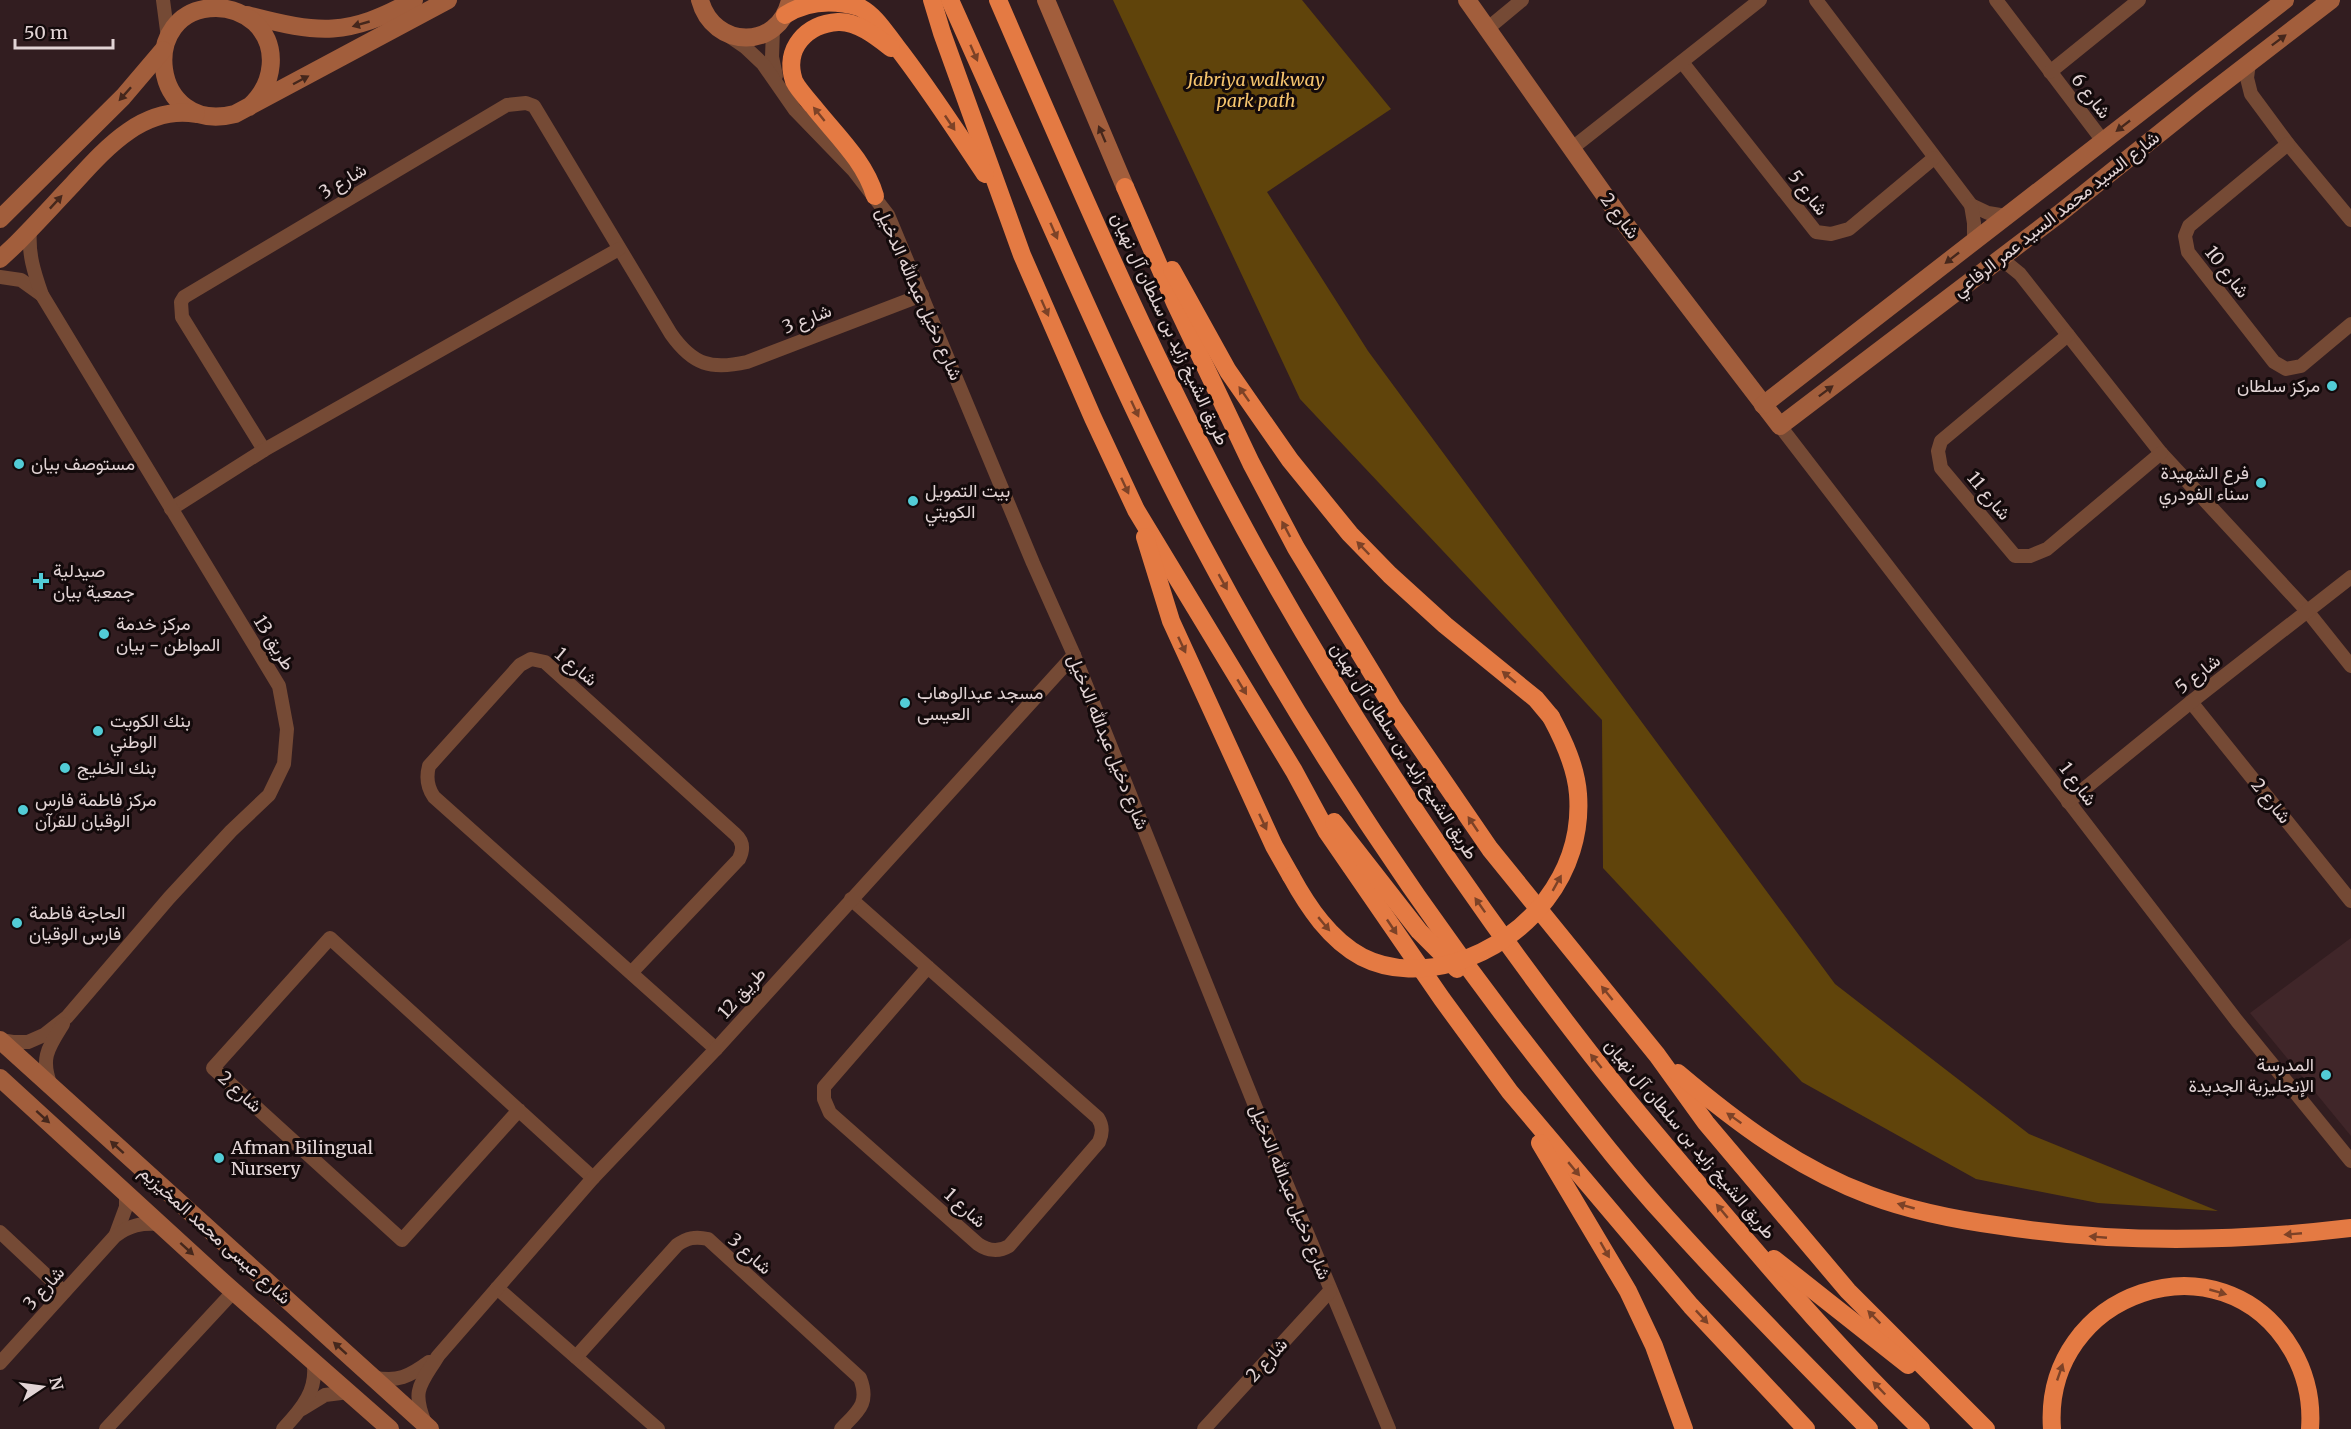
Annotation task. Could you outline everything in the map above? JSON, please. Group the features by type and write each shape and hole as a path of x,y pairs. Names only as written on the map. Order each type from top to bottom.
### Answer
{"highway":[{"path":"783,14 799,6 832,0 847,3 866,12 879,24 906,59 999,196"},
{"path":"932,0 999,196 1026,266 1093,418 1137,510 1294,771 1327,832 1442,999 1510,1092 1692,1306 1806,1429"},
{"path":"950,0 1100,335 1198,538 1290,700 1393,861 1452,947 1502,1014 1665,1216 1869,1429"},
{"name":"طريق الشيخ زايد بن سلطان آل نهيان","path":"998,0 1145,332 1256,550 1333,683 1404,794 1499,932 1587,1049 1824,1330 1921,1429"},
{"path":"875,196 872,185 860,164 795,82 790,59 799,41 809,31 825,23 843,22 875,36 906,59"},
{"path":"1125,188 1228,371 1312,489 1350,534 1390,575 1445,625 1536,699 1551,717 1563,738 1573,766 1578,795 1577,823 1570,853 1559,880 1544,906 1498,944 1475,956 1442,966 1406,969 1386,966 1362,957 1338,940 1306,903 1274,846 1171,621 1137,510"},
{"path":"1125,188 1174,303 1251,463 1296,548 1392,706 1490,849 1657,1055 1706,1124 1848,1291 1980,1424"},
{"path":"1294,771 1419,931 1502,1014"},
{"path":"1657,1055 1726,1113 1809,1168 1869,1196 1956,1219 2068,1235 2153,1240 2270,1236 2351,1228"},
{"path":"1510,1092 1628,1291 1654,1346 1684,1429"},
{"path":"1739,1232 1980,1424"},
{"path":"2052,1429 2052,1408 2060,1372 2070,1350 2082,1332 2098,1316 2125,1299 2145,1291 2179,1286 2204,1288 2233,1297 2255,1309 2275,1326 2295,1356 2305,1379 2310,1405 2310,1429"}],"street":[{"path":"163,0 166,44 163,71 169,90 183,105 200,115"},
{"path":"0,219 123,97 166,44 178,24 192,13 208,8 229,7 288,25 325,30 361,25 392,13 414,0"},
{"path":"0,259 105,149 126,133 159,115 182,112 225,117 249,107 448,0"},
{"path":"1046,0 1125,188"},
{"name":"شارع 2","path":"1467,0 1620,217 1779,426"},
{"path":"1487,28 1522,0"},
{"path":"1571,149 1760,0"},
{"path":"1816,0 1971,205 1988,213 2006,216"},
{"name":"شارع 6","path":"1996,0 2103,141"},
{"name":"شارع 6","path":"2050,72 2139,0"},
{"name":"شارع السيد محمد السيد عمر الرفاعي","path":"1763,405 2285,0"},
{"path":"2200,101 2191,100 2187,94 2192,86 2300,0"},
{"name":"شارع السيد محمد السيد عمر الرفاعي","path":"1779,426 2059,214 2331,0"},
{"path":"698,3 708,18 724,33 744,38 754,37 783,14"},
{"path":"229,7 252,21 266,38 271,59 268,81 257,100 249,107"},
{"name":"شارع دخيل عبدالله الدخيل","path":"779,84 772,57 783,14"},
{"name":"شارع دخيل عبدالله الدخيل","path":"724,33 764,64 801,117 875,196 888,215 1024,542 1074,655 1330,1291 1389,1429"},
{"name":"شارع 5","path":"1682,62 1816,232 1831,234 1849,229 1934,158"},
{"path":"2249,63 2247,78 2251,93 2288,144 2351,220"},
{"path":"2219,87 2236,87 2251,93"},
{"path":"2059,214 2072,188 2169,111 2170,104 2157,99"},
{"name":"شارع 3","path":"264,450 182,317 180,309 184,297 507,105 526,103 534,106 679,346 699,363 714,366 747,362 922,295"},
{"name":"شارع 10","path":"2288,144 2189,226 2185,236 2188,252 2274,362 2286,369 2301,366 2351,324"},
{"path":"1971,205 1974,241"},
{"name":"طريق 13","path":"30,230 29,248 32,269 42,295 279,686 287,729 284,764 268,795 231,831 170,898 67,1017 45,1059 45,1071 51,1087"},
{"path":"2018,244 2017,259 2020,274"},
{"path":"171,508 264,450 619,249"},
{"path":"1995,262 2009,266 2020,274 2161,453 2308,612 2351,666"},
{"name":"طريق 13","path":"0,277 21,280 42,295"},
{"name":"شارع 11","path":"2068,335 1941,441 1938,451 1941,468 2015,556 2030,556 2047,549 2161,453"},
{"name":"شارع 1","path":"1779,426 2237,1021 2351,1161"},
{"name":"شارع 5","path":"2068,802 2351,577"},
{"name":"طريق 12","path":"428,1427 417,1396 424,1375 438,1356 593,1178 716,1049 1074,655"},
{"name":"شارع 1","path":"631,973 739,858 742,853 741,842 735,834 545,662 531,659 523,662 429,766 427,781 429,788 434,797 716,1049"},
{"name":"شارع 2","path":"2191,702 2351,901"},
{"name":"شارع 1","path":"851,899 928,967 1098,1118 1102,1127 1099,1142 1005,1249 994,1250 978,1244 830,1113 824,1099 824,1087 928,967"},
{"name":"شارع 2","path":"519,1110 402,1240 213,1068 330,938 519,1110 593,1178"},
{"name":"طريق 13","path":"0,1040 28,1042 44,1035 67,1017"},
{"name":"شارع عيسى محمد المخيزيم","path":"0,1040 428,1427"},
{"name":"شارع عيسى محمد المخيزيم","path":"0,1078 159,1224 390,1429"},
{"name":"شارع 3","path":"115,1236 126,1207 126,1193"},
{"name":"شارع 3","path":"0,1364 115,1236 128,1227 141,1223 159,1224"},
{"path":"0,1232 64,1292"},
{"name":"شارع 3","path":"576,1356 677,1245 687,1238 708,1239 860,1378 865,1390 864,1401 841,1429"},
{"path":"256,1310 257,1293 262,1289 273,1287"},
{"path":"497,1288 658,1429"},
{"path":"106,1429 234,1291"},
{"name":"شارع 2","path":"1204,1429 1330,1291"},
{"name":"طريق 12","path":"373,1377 395,1380 407,1377 438,1356"},
{"path":"301,1410 315,1379 313,1360"},
{"path":"283,1429 301,1410 325,1395 349,1392"}],"shaded area":[{"name":"المدرسة الإنجليزية الجديدة","path":"2351,938 2351,1136 2250,1013"}],"green space":[{"name":"Jabriya walkway park path","path":"1113,0 1302,0 1391,109 1267,192 1368,351 1835,984 2029,1134 2218,1211 2098,1203 1976,1179 1802,1082 1603,868 1602,720 1300,399"}],"place":[{"name":"مركز سلطان","path":"2332,386"},
{"name":"مستوصف بيان","path":"19,464"},
{"name":"فرع الشهيدة سناء الفودري","path":"2261,483"},
{"name":"بيت التمويل الكويتي","path":"913,501"},
{"name":"صيدلية جمعية بيان","path":"41,581"},
{"name":"مركز خدمة المواطن - بيان","path":"104,634"},
{"name":"مسجد عبدالوهاب العيسى","path":"905,703"},
{"name":"بنك الكويت الوطني","path":"98,731"},
{"name":"بنك الخليج","path":"65,768"},
{"name":"مركز فاطمة فارس الوقيان للقرآن","path":"23,810"},
{"name":"الحاجة فاطمة فارس الوقيان","path":"17,923"},
{"name":"المدرسة الإنجليزية الجديدة","path":"2326,1075"},
{"name":"Afman Bilingual Nursery","path":"219,1158"}]}
